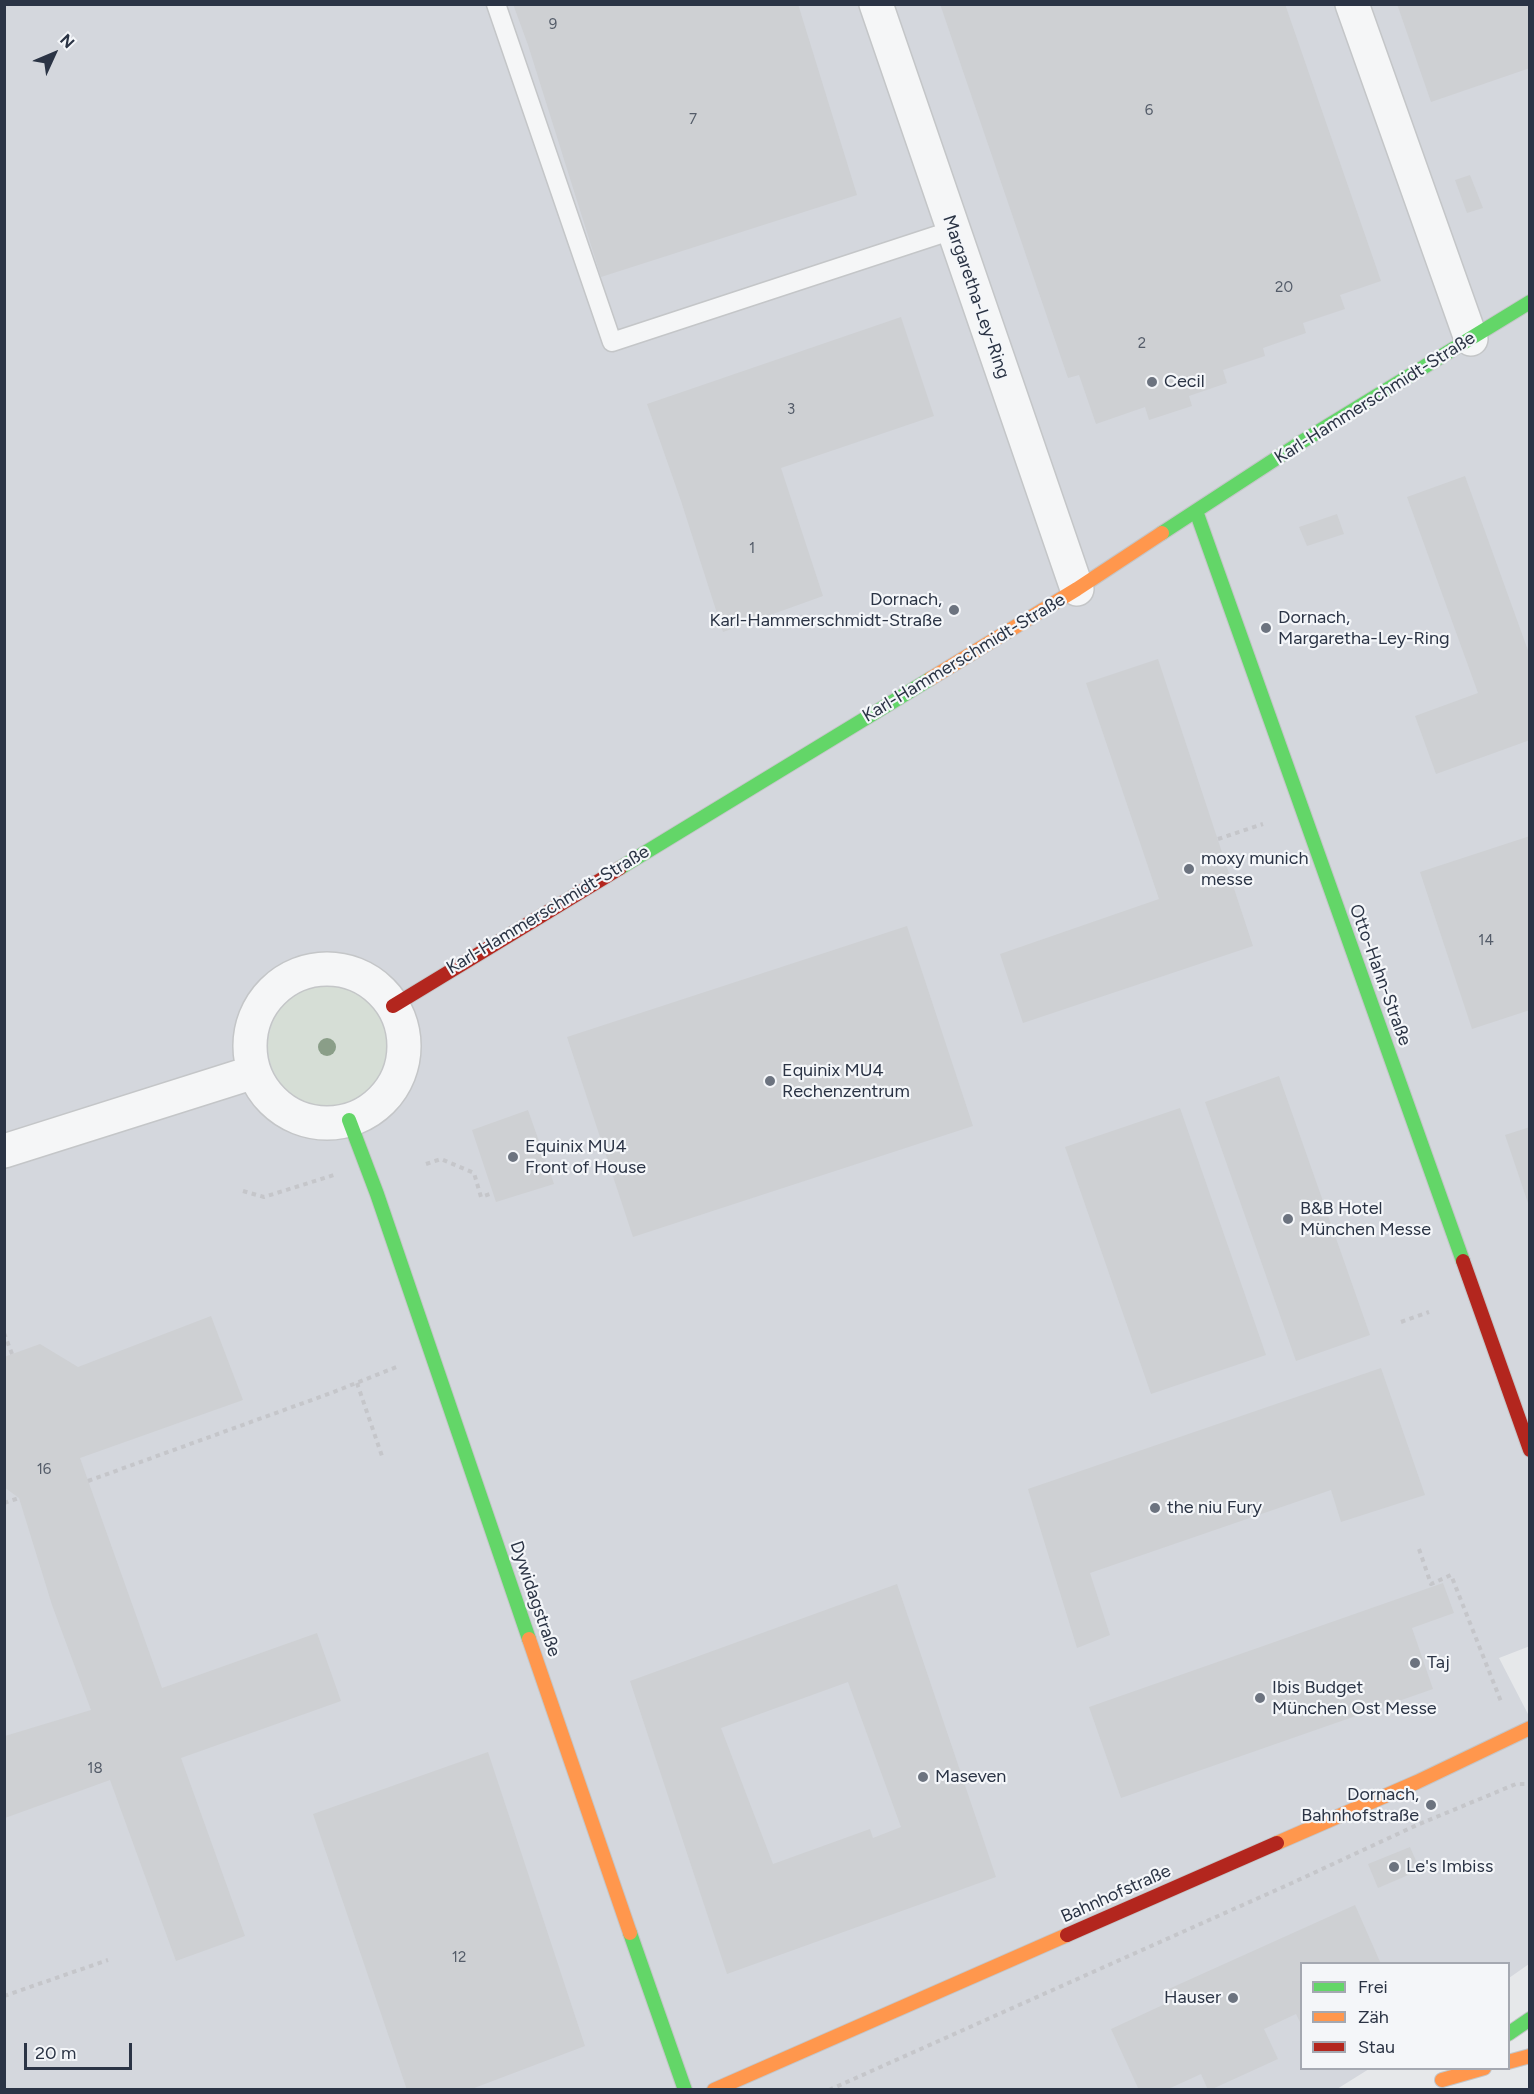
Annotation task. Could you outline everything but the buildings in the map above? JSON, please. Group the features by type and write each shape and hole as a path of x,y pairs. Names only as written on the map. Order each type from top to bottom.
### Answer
{"street":[{"name":"Margaretha-Ley-Ring","path":"876,4 1077,589"},
{"path":"1352,4 1471,339"},
{"name":"Karl-Hammerschmidt-Straße","path":"393,1005 1077,589 1303,441 1530,302"},
{"name":"Otto-Hahn-Straße","path":"1196,511 1530,1450"},
{"path":"331,968 349,972 366,980 381,991 393,1005 401,1024 405,1044 402,1064 395,1083 383,1100 368,1112 349,1120 326,1123 303,1119 282,1108 266,1092 254,1072 250,1053 251,1034 256,1016 265,1000 278,986 294,976 312,970 331,968"},
{"path":"4,1151 254,1072"},
{"name":"Dywidagstraße","path":"349,1120 367,1165 430,1354 463,1443 685,2090"},
{"name":"Bahnhofstraße","path":"714,2090 1408,1786 1530,1728"},
{"path":"1510,2033 1530,2019"},
{"path":"1510,2062 1530,2056"},
{"path":"1429,2090 1456,2070"},
{"path":"1442,2080 1477,2070"}],"lane":[{"path":"496,4 612,342 952,230"}],"path":[{"path":"1218,839 1263,824"},
{"path":"426,1164 441,1159 474,1173 481,1197 493,1193"},
{"path":"243,1191 264,1197 367,1165"},
{"path":"1401,1322 1429,1312"},
{"path":"4,1334 12,1354"},
{"path":"88,1481 430,1354"},
{"path":"357,1383 383,1459"},
{"path":"4,1503 19,1498"},
{"path":"1419,1549 1431,1584 1451,1575 1500,1700"},
{"path":"829,2090 1417,1825 1516,1784 1530,1784"},
{"path":"4,1996 108,1960"}],"shaded area":[{"path":"5,5 1529,5 1530,1646 1499,1658 1529,1716 1529,1964 1510,1977 1510,1962 1300,1962 1300,2070 1367,2070 1337,2089 5,2090"},
{"path":"329,985 352,990 363,995 372,1003 380,1012 385,1023 390,1046 385,1069 380,1080 372,1089 363,1097 352,1102 329,1107 306,1102 295,1097 286,1089 278,1080 273,1069 268,1046 273,1023 278,1012 286,1003 295,995 306,990"}],"traffic: fast":[{"path":"1162,533 1303,441 1530,302"},
{"path":"1196,511 1463,1261"},
{"path":"620,868 930,679"},
{"path":"349,1120 377,1194 529,1639"},
{"path":"630,1933 685,2090"},
{"path":"1510,2033 1530,2019"}],"traffic: slow":[{"path":"930,679 1077,589 1162,533"},
{"path":"529,1639 630,1933"},
{"path":"1277,1843 1417,1782 1530,1728"},
{"path":"714,2090 1067,1935"},
{"path":"1510,2061 1530,2056"},
{"path":"1442,2080 1477,2070"}],"traffic: jam":[{"path":"393,1006 620,868"},
{"path":"1463,1261 1530,1450"},
{"path":"1067,1935 1277,1843"}],"place":[{"name":"Cecil","path":"1152,382"},
{"name":"Dornach, Karl-Hammerschmidt-Straße","path":"954,610"},
{"name":"Dornach, Margaretha-Ley-Ring","path":"1266,628"},
{"name":"moxy munich messe","path":"1189,869"},
{"name":"Equinix MU4 Rechenzentrum","path":"770,1081"},
{"name":"Equinix MU4 Front of House","path":"513,1157"},
{"name":"B&B Hotel München Messe","path":"1288,1219"},
{"name":"the niu Fury","path":"1155,1508"},
{"name":"Taj","path":"1415,1663"},
{"name":"Ibis Budget München Ost Messe","path":"1260,1698"},
{"name":"Maseven","path":"923,1777"},
{"name":"Dornach, Bahnhofstraße","path":"1431,1805"},
{"name":"Le's Imbiss","path":"1394,1867"},
{"name":"Hauser","path":"1233,1998"}]}
